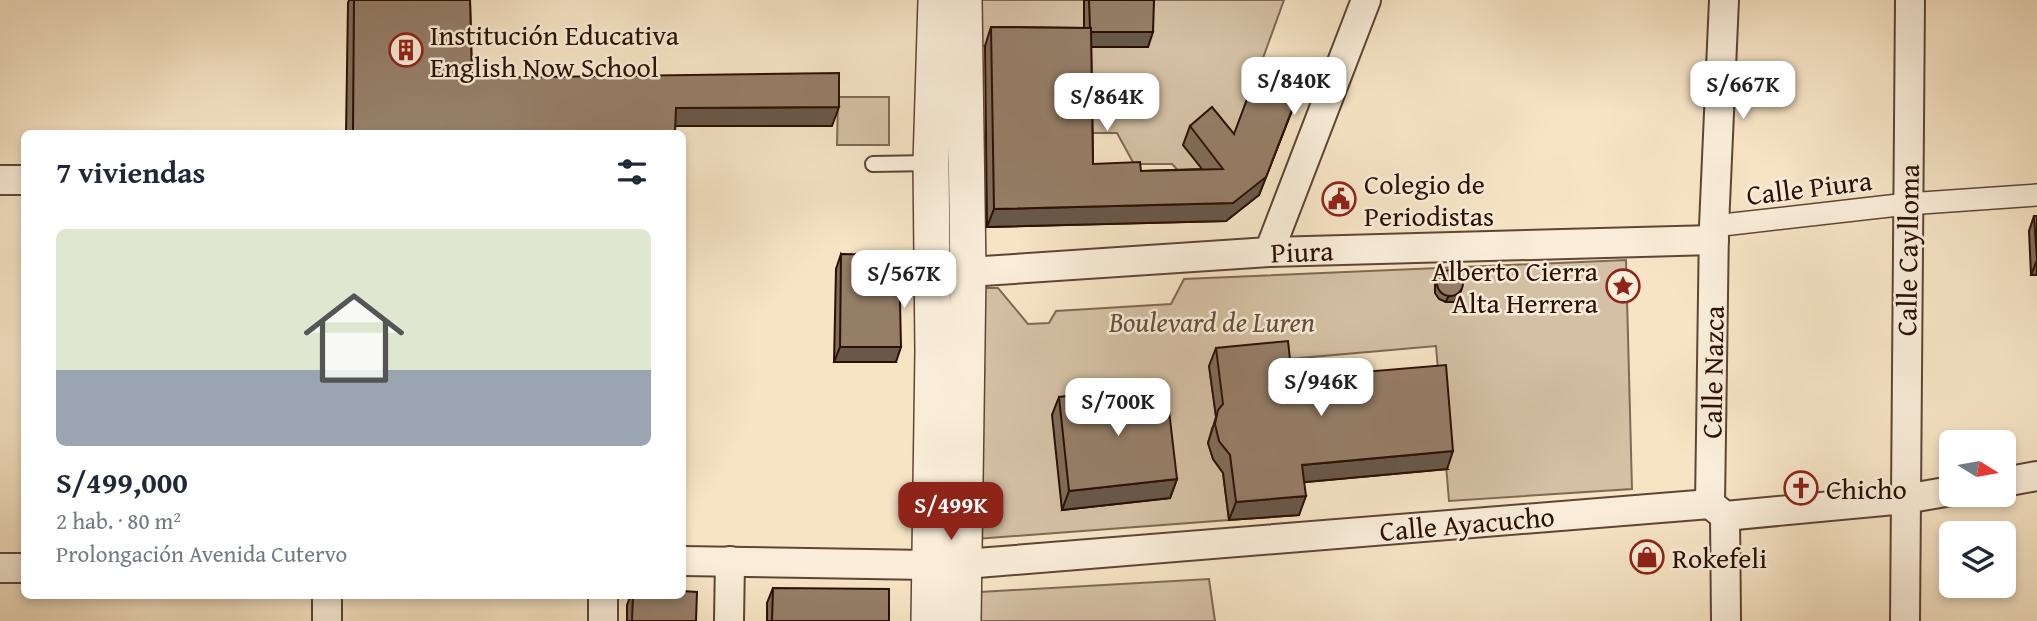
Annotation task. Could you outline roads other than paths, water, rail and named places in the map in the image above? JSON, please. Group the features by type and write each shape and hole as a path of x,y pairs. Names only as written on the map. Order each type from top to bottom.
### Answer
{"street":[{"path":"929,621 933,351 931,163 936,0"},
{"path":"963,621 970,565 964,0"},
{"path":"1269,252 1366,0"},
{"name":"Calle Nazca","path":"1724,0 1714,233 1718,510 1726,621"},
{"name":"Calle Caylloma","path":"1905,621 1910,0"},
{"path":"0,180 21,180"},
{"name":"Calle Piura","path":"1714,233 1907,204 2037,195"},
{"name":"Piura","path":"932,271 968,272 1269,252 1714,233"},
{"path":"2016,480 2037,476"},
{"name":"Calle Ayacucho","path":"686,561 970,565 1718,510 1905,499 1939,493"},
{"path":"729,621 730,561"},
{"path":"0,568 21,568"},
{"path":"327,599 327,621"},
{"path":"603,599 603,621"}],"lane":[{"path":"873,164 931,163"}],"place":[{"name":"Institución Educativa English Now School","path":"406,50"},
{"name":"Colegio de Periodistas","path":"1339,199"},
{"name":"Alberto Cierra Alta Herrera","path":"1623,286"},
{"name":"Chicho","path":"1801,488"},
{"name":"Rokefeli","path":"1647,557"}],"park label":[{"name":"Boulevard de Luren","path":"1212,321"}]}
